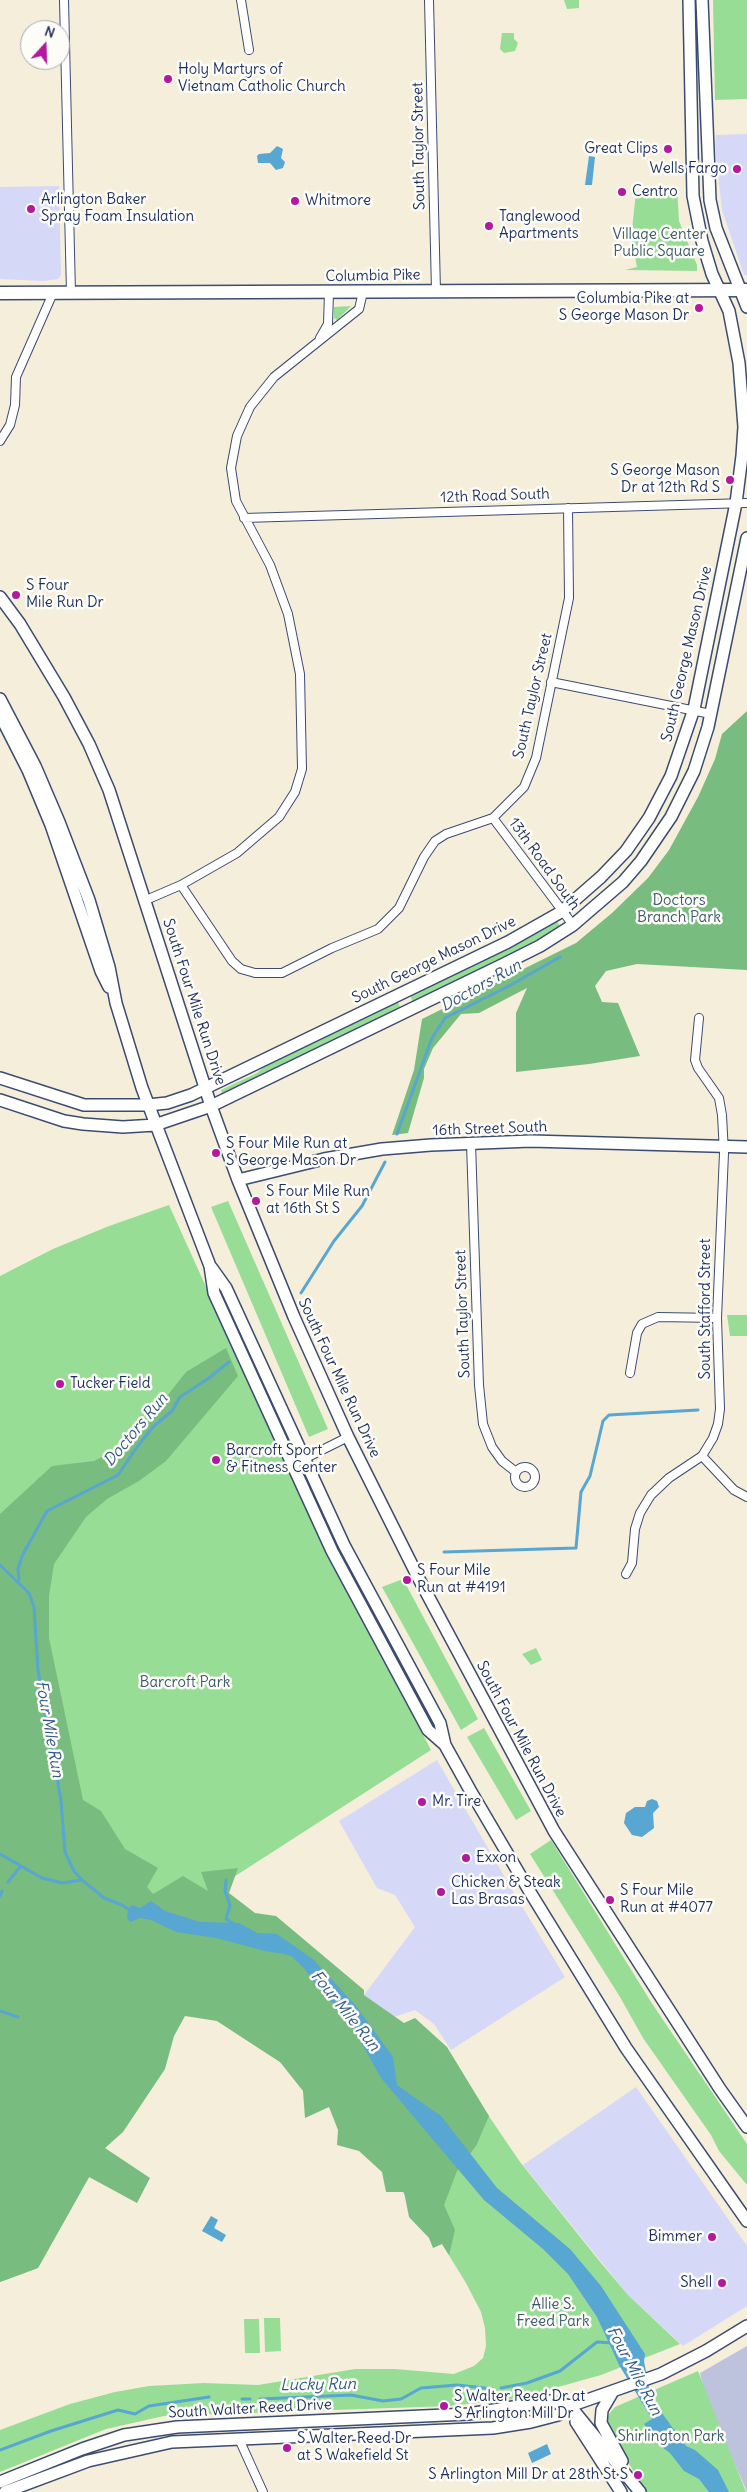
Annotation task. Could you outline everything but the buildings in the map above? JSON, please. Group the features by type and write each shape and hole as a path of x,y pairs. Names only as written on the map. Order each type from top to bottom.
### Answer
{"main road":[{"name":"South George Mason Drive","path":"0,1078 84,1105 148,1105 166,1103 206,1088 508,942 561,912 601,877 626,851 649,818 671,776 694,709 741,503 742,395 739,362 729,311 702,241 693,196 690,0"},
{"path":"702,0 710,200 716,228 744,290 747,307"},
{"name":"Columbia Pike","path":"0,293 744,290"},
{"path":"0,1100 64,1121 83,1124 123,1127 155,1124 212,1106 540,946 573,925 623,882 657,839 694,771 711,714 747,538"},
{"name":"South Four Mile Run Drive","path":"0,597 20,624 64,697 89,744 109,790 238,1180 294,1317 348,1437 419,1580 554,1831 716,2083 747,2127"},
{"path":"0,699 35,766 59,822 94,917 109,967 116,1003 148,1105 210,1266 214,1293 332,1551 428,1730 445,1745"},
{"path":"0,715 28,770 51,825 101,971 116,1003"},
{"path":"402,994 410,1010"},
{"name":"16th Street South","path":"238,1180 324,1159 382,1149 471,1143 531,1141 747,1148"},
{"path":"210,1266 226,1288 344,1545 440,1723 445,1745 518,1873 626,2048 747,2221"},
{"name":"South Walter Reed Drive","path":"5,2492 48,2474 124,2451 172,2442 493,2428 558,2415 570,2406 610,2394 689,2361 747,2326"},
{"path":"610,2394 602,2410 602,2423 638,2489"},
{"name":"South Walter Reed Drive","path":"0,2482 82,2449 124,2435 177,2427 468,2414 551,2401 570,2406"},
{"path":"570,2406 638,2489"},
{"path":"570,2406 577,2424 621,2492"}],"street":[{"path":"64,0 70,293"},
{"path":"241,0 249,50"},
{"name":"South Taylor Street","path":"429,0 436,291"},
{"path":"319,339 328,324 329,292"},
{"path":"146,900 181,885 237,853 279,817 295,792 302,769 300,674 288,614 270,565 236,501 231,468 237,436 250,407 274,377 319,339 359,309 363,292"},
{"path":"0,440 10,425 15,405 16,377 53,293"},
{"name":"12th Road South","path":"244,518 741,503"},
{"name":"South Taylor Street","path":"181,885 232,961 241,969 255,973 282,973 332,948 378,929 399,908 424,857 435,841 446,834 494,818 524,787 536,758 569,598 568,508"},
{"path":"551,682 694,709 711,714"},
{"name":"13th Road South","path":"494,818 561,912 573,925"},
{"name":"South Stafford Street","path":"626,1574 632,1563 635,1529 640,1514 651,1495 669,1478 702,1456 713,1438 720,1409 717,1318 719,1246 724,1202 724,1147 719,1098 698,1068 695,1060 698,1018"},
{"name":"South Taylor Street","path":"471,1143 479,1386 483,1424 492,1447 502,1461 516,1472"},
{"path":"630,1373 637,1333 642,1324 658,1317 717,1318"},
{"path":"292,1465 348,1437"},
{"path":"702,1456 734,1490 747,1497"},
{"path":"239,2439 263,2492"}],"shaded area":[{"path":"747,134 747,275 744,275 722,210 715,147 716,135"},
{"path":"59,186 61,275 58,279 44,281 0,279 0,187"},
{"path":"437,1760 565,1977 451,2050 434,2024 415,2010 394,2017 364,1995 415,1927 395,1895 377,1888 339,1821"},
{"path":"636,2087 747,2246 747,2306 683,2346 628,2295 523,2165"},
{"path":"747,2346 747,2492 707,2401 700,2373"}],"green space":[{"path":"564,0 579,0 579,8 567,9"},
{"path":"713,0 747,0 747,99 715,100"},
{"path":"502,33 514,33 514,39 518,43 515,51 504,53 500,49"},
{"name":"Village Center Public Square","path":"651,186 651,190 677,187 679,221 697,265 697,271 625,270 637,267 631,238 636,193 639,193 641,189 638,187"},
{"path":"351,306 337,320 334,318 334,307"},
{"name":"Doctors Branch Park","path":"747,711 747,970 637,964 606,971 595,986 602,1002 618,1003 640,1056 589,1064 516,1072 516,1013 527,988 479,1013 461,1014 433,1048 424,1069 424,1078 408,1133 392,1135 414,1070 422,1019 576,943 612,913 648,878 669,850 698,797 715,759 722,734"},
{"path":"557,921 561,928 519,952 413,1003 410,995 528,938"},
{"path":"397,1001 401,1008 222,1094 221,1090 257,1073 270,1062"},
{"path":"228,1201 328,1429 309,1437 211,1207"},
{"name":"Barcroft Park","path":"169,1205 301,1497 343,1584 431,1750 229,1880 196,1898 482,2106 520,2162 601,2263 628,2295 680,2344 601,2375 515,2399 449,2406 164,2416 106,2429 0,2472 0,2430 70,2404 115,2392 149,2386 204,2383 258,2385 355,2369 395,2369 454,2374 474,2366 483,2358 486,2346 485,2328 481,2312 466,2283 442,2244 374,2154 329,2107 280,2062 188,2002 38,2268 0,2282 0,1276 53,1249 109,1226"},
{"path":"727,1315 747,1315 747,1336 730,1336"},
{"path":"226,1348 238,1376 166,1461 139,1481 107,1499 86,1517 54,1564 49,1596 49,1638 83,1800 101,1811 125,1849 158,1868 147,1887 153,1894 183,1876 208,1891 201,1872 238,1868 229,1893 255,1913 276,1916 364,1990 364,1995 404,2023 415,2018 447,2047 489,2116 476,2146 457,2171 444,2205 455,2230 449,2255 442,2244 433,2248 429,2238 409,2217 404,2192 386,2192 382,2172 359,2151 337,2145 338,2130 329,2107 305,2118 303,2091 280,2062 217,2021 185,2016 174,2036 165,2069 123,2132 105,2148 150,2178 137,2203 89,2177 38,2268 0,2282 0,1514 52,1466 94,1461 130,1443 186,1372"},
{"path":"403,1579 478,1719 461,1730 382,1587"},
{"path":"536,1648 542,1660 531,1665 522,1654"},
{"path":"484,1728 531,1811 516,1820 467,1737"},
{"path":"551,1840 651,2002 747,2144 747,2185 719,2151 711,2135 643,2038 620,1997 530,1854"},
{"path":"264,2318 280,2318 281,2351 265,2352"},
{"path":"244,2319 259,2319 260,2353 245,2353"},
{"name":"Shirlington Park","path":"698,2371 746,2492 647,2492 609,2433 605,2423 615,2407"}],"water":[{"path":"277,146 283,149 281,158 285,162 283,168 276,170 270,163 258,163 257,156 259,154 270,153"},
{"path":"589,156 595,157 592,185 585,185"},
{"path":"652,1799 657,1801 659,1807 653,1813 654,1828 642,1837 632,1835 624,1823 626,1813 635,1807 645,1807 647,1801"},
{"path":"151,1901 165,1911 200,1922 239,1923 257,1933 277,1934 314,1960 356,2006 393,2057 397,2085 441,2116 497,2188 570,2249 601,2286 645,2354 644,2361 651,2398 686,2446 695,2450 718,2470 729,2492 709,2492 699,2479 684,2471 670,2453 655,2442 644,2424 652,2419 619,2365 597,2317 568,2274 543,2249 484,2200 381,2078 348,2019 315,1984 304,1968 291,1956 284,1954 216,1938 176,1932 151,1920 140,1918 130,1922 127,1918 128,1909 132,1905 140,1908"},
{"path":"211,2216 218,2220 214,2228 226,2235 222,2242 202,2231"},
{"path":"547,2444 551,2454 532,2463 528,2453"}],"waterway":[{"name":"Doctors Run","path":"397,1134 432,1038 445,1018 509,986 560,957"},
{"name":"Doctors Run","path":"301,1293 334,1241 362,1206 385,1162"},
{"name":"Doctors Run","path":"19,1580 18,1569 22,1556 47,1511 118,1475 137,1447 153,1427 172,1411 180,1397 229,1362"},
{"path":"444,1552 576,1548 581,1492 590,1476 603,1421 609,1415 698,1410"},
{"name":"Four Mile Run","path":"0,1565 29,1593 34,1607 38,1670 61,1801 65,1852 74,1871 82,1880 104,1898 122,1905 131,1911"},
{"path":"0,1854 42,1878 62,1883 82,1880"},
{"path":"8,1882 20,1867"},
{"path":"226,1880 225,1891 230,1905 226,1919 235,1925"},
{"path":"0,1896 2,1891"},
{"path":"0,2011 18,2017"},
{"name":"Lucky Run","path":"501,2388 527,2383 560,2371 597,2342 613,2343"},
{"name":"Lucky Run","path":"260,2399 351,2395 383,2401 401,2399 421,2388 457,2385 493,2389"},
{"name":"Lucky Run","path":"0,2450 51,2431 118,2410 135,2414 149,2406 209,2397"},
{"name":"Lucky Run","path":"242,2399 250,2399"}],"place":[{"name":"Holy Martyrs of Vietnam Catholic Church","path":"168,79"},
{"name":"Great Clips","path":"668,149"},
{"name":"Wells Fargo","path":"737,169"},
{"name":"Centro","path":"622,192"},
{"name":"Whitmore","path":"295,201"},
{"name":"Arlington Baker Spray Foam Insulation","path":"31,209"},
{"name":"Tanglewood Apartments","path":"489,226"},
{"name":"Columbia Pike at S George Mason Dr","path":"699,308"},
{"name":"S George Mason Dr at 12th Rd S","path":"730,480"},
{"name":"S Four Mile Run Dr","path":"16,595"},
{"name":"S Four Mile Run at S George Mason Dr","path":"216,1153"},
{"name":"S Four Mile Run at 16th St S","path":"256,1201"},
{"name":"Tucker Field","path":"60,1384"},
{"name":"Barcroft Sport & Fitness Center","path":"216,1460"},
{"name":"S Four Mile Run at #4191","path":"407,1580"},
{"name":"Mr. Tire","path":"422,1802"},
{"name":"Exxon","path":"466,1858"},
{"name":"Chicken & Steak Las Brasas","path":"441,1892"},
{"name":"S Four Mile Run at #4077","path":"610,1900"},
{"name":"Bimmer","path":"712,2237"},
{"name":"Shell","path":"722,2283"},
{"name":"S Walter Reed Dr at S Arlington Mill Dr","path":"444,2406"},
{"name":"S Walter Reed Dr at S Wakefield St","path":"287,2448"},
{"name":"S Arlington Mill Dr at 28th St S","path":"638,2475"}],"park label":[{"name":"Allie S. Freed Park","path":"553,2314"}]}
